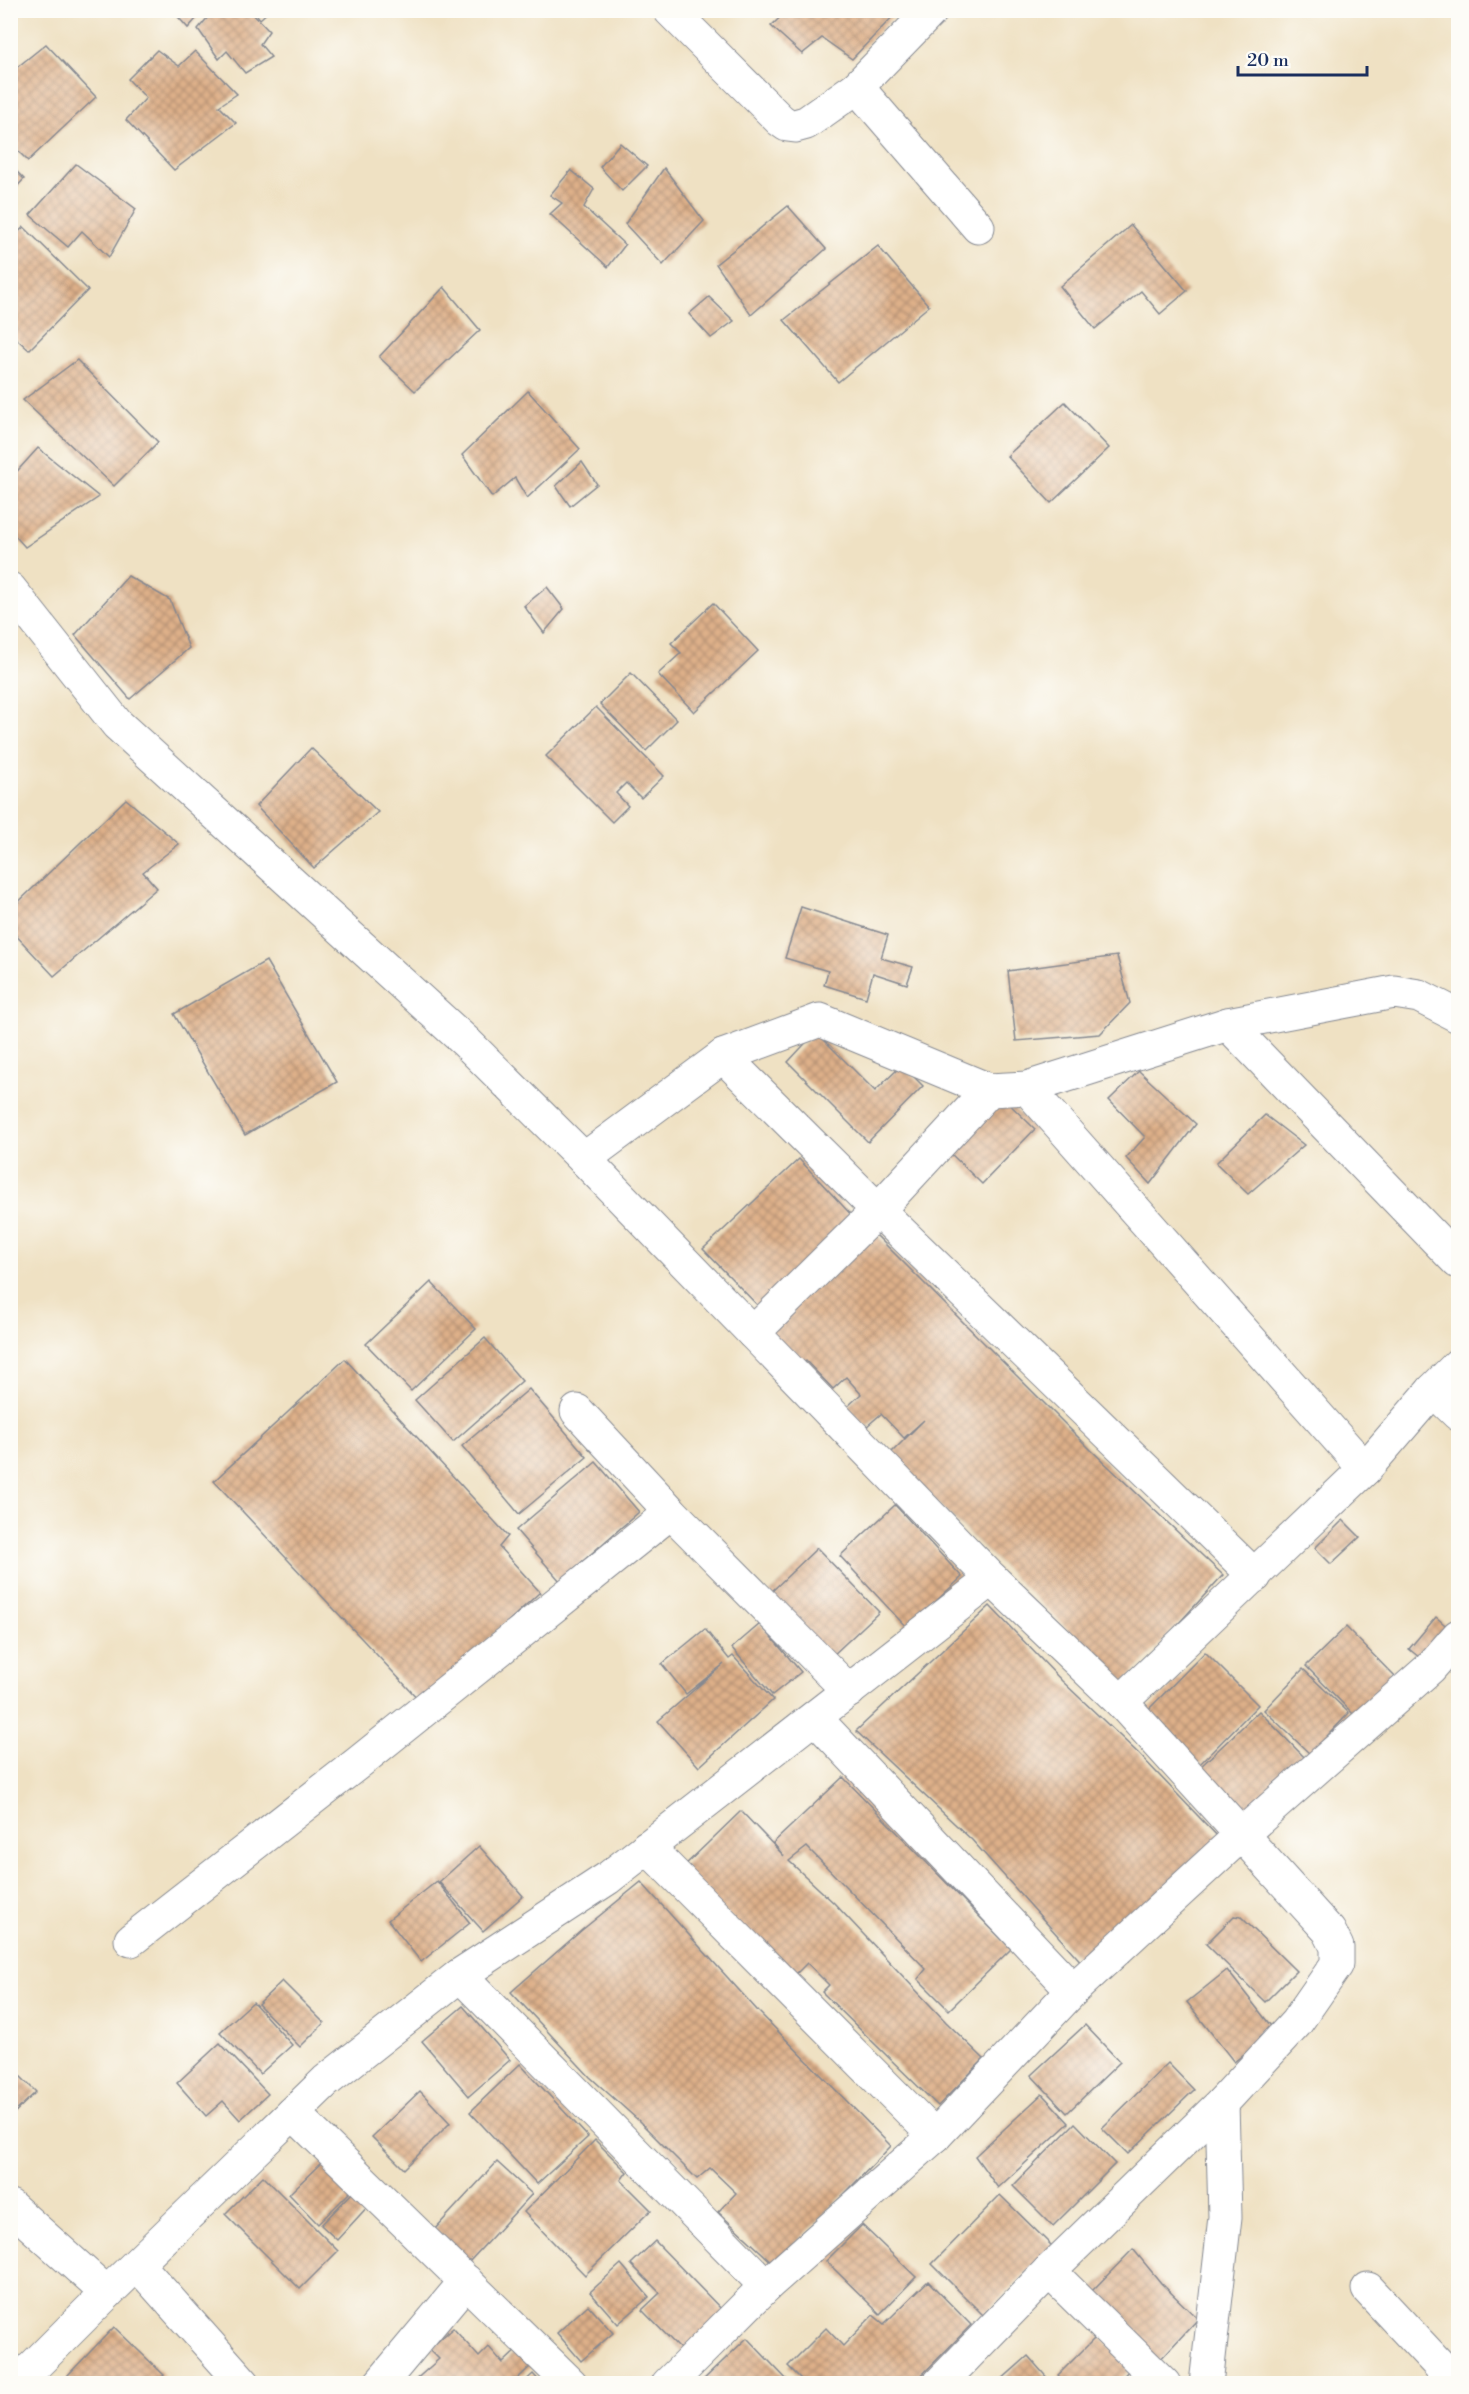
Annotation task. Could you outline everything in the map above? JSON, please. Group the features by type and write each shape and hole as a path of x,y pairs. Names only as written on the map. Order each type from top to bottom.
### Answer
{"street":[{"path":"670,10 787,125 795,126 806,123 857,87 932,10"},
{"path":"857,87 978,228"},
{"path":"10,589 117,724 466,1041 584,1159 992,1579 1121,1702 1329,1931 1336,1947 1337,1964 1296,2023 1222,2103 1048,2271 939,2384"},
{"path":"584,1159 723,1056 820,1020 989,1090 1027,1088 1228,1024 1394,992 1419,996 1458,1016"},
{"path":"1228,1024 1458,1262"},
{"path":"723,1056 1255,1576"},
{"path":"1027,1088 1365,1469"},
{"path":"753,1333 878,1210 989,1090"},
{"path":"1121,1702 1365,1469 1433,1390 1458,1365"},
{"path":"1433,1390 1458,1414"},
{"path":"577,1411 671,1512 849,1691"},
{"path":"131,1940 358,1763 671,1512"},
{"path":"16,2384 326,2081 460,1975 608,1878 992,1579"},
{"path":"668,2384 766,2286 935,2136 1073,1990 1242,1834 1430,1668 1458,1636"},
{"path":"815,1718 1073,1990"},
{"path":"647,1847 935,2136"},
{"path":"460,1975 766,2286"},
{"path":"1206,2384 1225,2217 1222,2103"},
{"path":"293,2113 571,2384"},
{"path":"10,2206 107,2293"},
{"path":"138,2265 244,2384"},
{"path":"1048,2271 1164,2384"},
{"path":"380,2384 466,2281"},
{"path":"1368,2289 1456,2384"}],"building":[{"path":"172,10 204,10 188,28"},
{"path":"214,10 249,10 269,31 260,44 271,57 245,73 227,51 219,59 198,29"},
{"path":"253,10 270,10 260,19"},
{"path":"788,10 899,10 852,59 822,38 802,54 771,26"},
{"path":"46,44 96,97 28,161 10,143 10,73"},
{"path":"157,50 179,66 195,51 237,94 219,106 236,123 174,170 126,120 146,98 128,79"},
{"path":"620,143 647,166 622,191 600,167"},
{"path":"76,164 136,209 109,257 82,231 68,247 30,215"},
{"path":"10,165 24,179 10,194"},
{"path":"664,168 704,221 663,265 625,224"},
{"path":"571,170 594,189 584,207 625,245 608,267 550,214 562,203 550,195"},
{"path":"788,206 826,249 751,315 716,264"},
{"path":"1131,225 1187,291 1160,314 1141,291 1095,329 1060,286"},
{"path":"24,227 88,290 29,350 10,333 10,239"},
{"path":"878,246 929,306 838,382 784,320"},
{"path":"444,287 480,330 415,391 379,357"},
{"path":"709,297 734,321 711,338 689,314"},
{"path":"77,360 158,442 114,486 23,400"},
{"path":"528,391 580,449 527,498 515,478 492,497 462,455"},
{"path":"1065,402 1109,448 1051,503 1007,456"},
{"path":"38,448 99,497 25,547 10,530 10,479"},
{"path":"582,462 597,484 570,506 556,486"},
{"path":"128,576 170,600 189,648 130,699 75,635"},
{"path":"547,587 564,609 544,633 524,606"},
{"path":"713,603 758,651 694,712 658,674 681,653 671,643"},
{"path":"631,673 677,720 646,751 600,704"},
{"path":"596,707 664,776 641,798 626,783 616,793 628,806 612,822 546,756"},
{"path":"311,748 378,812 314,868 256,806"},
{"path":"126,799 179,844 143,872 157,888 54,976 10,929 10,910"},
{"path":"801,907 888,935 881,958 913,967 907,984 873,973 866,998 824,985 828,971 785,958"},
{"path":"1117,956 1130,1003 1100,1034 1016,1041 1008,971"},
{"path":"266,961 337,1082 245,1135 174,1014"},
{"path":"816,1032 875,1091 902,1065 923,1086 868,1142 788,1062"},
{"path":"1139,1071 1196,1124 1150,1184 1126,1158 1145,1137 1109,1100"},
{"path":"1001,1096 1035,1129 982,1184 948,1151"},
{"path":"1265,1115 1304,1145 1248,1194 1216,1163"},
{"path":"799,1159 857,1221 762,1310 703,1249"},
{"path":"872,1231 1091,1450 1223,1575 1124,1683 888,1456 924,1420 904,1438 881,1414 866,1427 847,1407 861,1394 846,1377 833,1389 806,1361 801,1367 768,1331"},
{"path":"431,1282 476,1329 411,1391 366,1344"},
{"path":"485,1338 522,1381 453,1442 415,1400"},
{"path":"345,1359 508,1536 499,1547 540,1592 421,1702 214,1481"},
{"path":"529,1389 587,1457 519,1514 462,1446"},
{"path":"596,1462 639,1512 560,1581 516,1530"},
{"path":"895,1505 962,1577 907,1628 840,1556"},
{"path":"1343,1520 1360,1537 1331,1564 1315,1548"},
{"path":"817,1548 879,1612 831,1657 770,1593"},
{"path":"990,1606 1062,1681 1138,1753 1220,1839 1084,1965 972,1840 856,1731"},
{"path":"1436,1617 1452,1631 1425,1662 1409,1649"},
{"path":"760,1624 801,1672 772,1695 732,1648"},
{"path":"1346,1627 1398,1680 1358,1719 1306,1666"},
{"path":"705,1629 729,1659 733,1656 773,1700 699,1767 658,1721 724,1664 686,1694 662,1664"},
{"path":"1205,1652 1258,1705 1196,1768 1143,1715"},
{"path":"1303,1669 1349,1713 1310,1754 1264,1710"},
{"path":"1259,1711 1307,1760 1243,1820 1196,1771"},
{"path":"843,1777 1011,1949 949,2010 918,1979 926,1969 807,1847 789,1861 834,1903 984,2059 938,2106 822,1992 829,1985 807,1963 794,1976 680,1870 741,1811 784,1856 773,1843"},
{"path":"479,1846 523,1896 483,1931 439,1882"},
{"path":"437,1881 470,1923 421,1962 388,1920"},
{"path":"641,1882 757,2010 891,2146 775,2265 718,2212 736,2193 710,2168 697,2179 638,2120 590,2077 511,1992"},
{"path":"1234,1916 1241,1917 1296,1971 1265,2002 1206,1944"},
{"path":"1227,1970 1274,2030 1234,2062 1187,2002"},
{"path":"282,1981 324,2023 300,2047 258,2004"},
{"path":"253,2002 292,2045 260,2074 220,2032"},
{"path":"463,2006 510,2060 469,2096 422,2041"},
{"path":"1085,2025 1120,2062 1067,2113 1031,2075"},
{"path":"220,2043 268,2094 240,2120 223,2101 206,2116 177,2083"},
{"path":"1168,2063 1194,2090 1128,2154 1102,2128"},
{"path":"520,2064 588,2137 537,2184 470,2112"},
{"path":"10,2066 36,2092 10,2117"},
{"path":"420,2091 450,2123 404,2169 372,2137"},
{"path":"1042,2094 1069,2123 998,2188 975,2156"},
{"path":"1075,2123 1115,2164 1053,2226 1013,2186"},
{"path":"595,2140 627,2172 621,2180 651,2210 585,2275 524,2212"},
{"path":"322,2162 351,2191 318,2224 289,2194"},
{"path":"497,2162 532,2194 469,2262 434,2230"},
{"path":"263,2176 338,2251 300,2289 225,2214"},
{"path":"355,2190 370,2204 337,2240 321,2225"},
{"path":"1000,2195 1052,2246 983,2315 932,2264"},
{"path":"862,2225 916,2277 880,2314 826,2261"},
{"path":"655,2241 725,2313 684,2353 642,2310 660,2293 631,2264"},
{"path":"1133,2249 1161,2283 1198,2319 1157,2363 1089,2294"},
{"path":"621,2264 649,2297 618,2324 590,2292"},
{"path":"928,2281 971,2325 913,2384 806,2384 788,2366 826,2328 843,2346 873,2315 884,2324"},
{"path":"588,2305 613,2333 581,2361 557,2333"},
{"path":"114,2327 164,2375 156,2384 72,2384 66,2377"},
{"path":"453,2328 479,2357 489,2347 503,2363 519,2348 534,2363 512,2384 415,2384 413,2382 439,2359 429,2349"},
{"path":"1098,2335 1131,2368 1116,2384 1067,2384 1058,2375"},
{"path":"747,2338 791,2384 699,2384"},
{"path":"1028,2356 1050,2381 1048,2384 1002,2384 1000,2381"},
{"path":"533,2374 542,2384 522,2384"}]}
